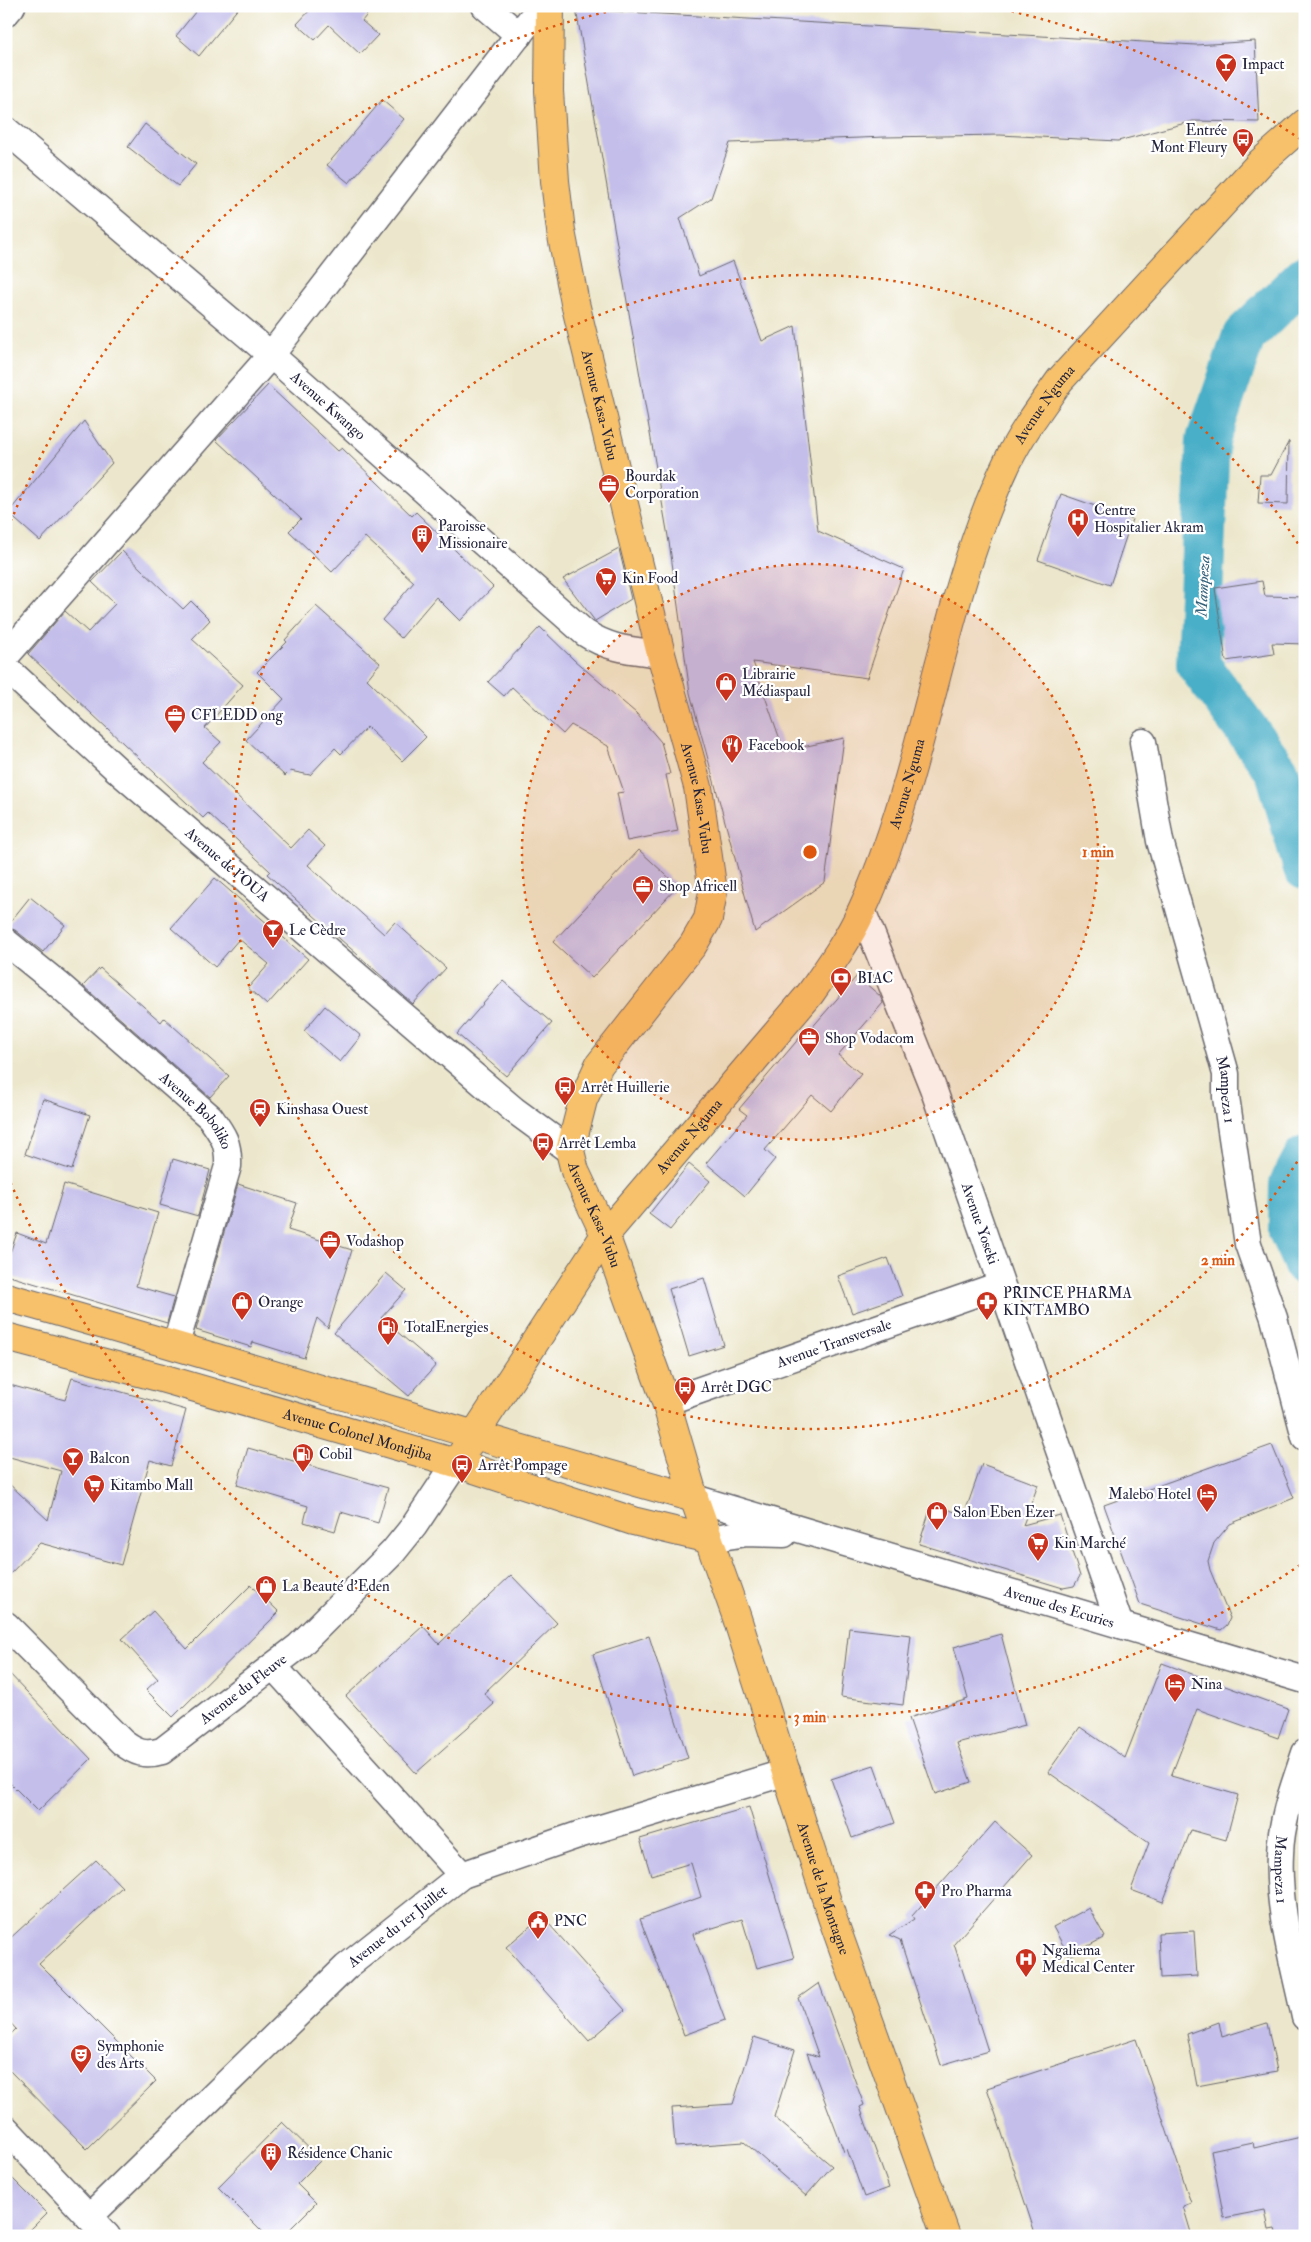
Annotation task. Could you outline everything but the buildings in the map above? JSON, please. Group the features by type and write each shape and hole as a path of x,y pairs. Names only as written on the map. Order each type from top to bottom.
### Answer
{"main road":[{"name":"Avenue Kasa-Vubu","path":"550,6 549,91 555,181 561,231 575,303 661,654 698,787 713,892 708,919 693,944 598,1065 583,1100 570,1150 575,1171 606,1235 666,1402 694,1498 708,1538"},
{"name":"Avenue Nguma","path":"456,1464 606,1235 810,994 831,964 862,910 908,783 976,542 1007,463 1033,417 1060,380 1261,162 1305,123"},
{"path":"6,1297 176,1344 597,1472 694,1498"},
{"name":"Avenue Colonel Mondjiba","path":"6,1337 158,1377 456,1464 616,1516 708,1538"},
{"name":"Avenue de la Montagne","path":"708,1538 736,1616 832,1917 946,2236"}],"street":[{"path":"6,13 12,6"},
{"path":"485,6 518,35"},
{"path":"6,656 271,355 541,6"},
{"name":"Avenue Kwango","path":"6,130 271,355 585,633 599,642 618,649 661,654"},
{"name":"Avenue de l’OUA","path":"6,668 124,775 486,1087 514,1110 570,1150"},
{"name":"Mampeza 1","path":"1143,742 1160,841 1226,1074 1226,1097 1248,1244 1274,1318 1305,1437"},
{"name":"Avenue Yoseki","path":"862,910 933,1088 1000,1285 1120,1625"},
{"name":"Avenue Boboliko","path":"6,942 58,984 210,1117 224,1137 229,1150 228,1166 176,1344"},
{"name":"Avenue Transversale","path":"666,1402 1000,1285"},
{"name":"Avenue du Fleuve","path":"6,1625 134,1752 147,1755 162,1751 298,1646 393,1552 414,1526 456,1464"},
{"name":"Avenue des Ecuries","path":"694,1498 1305,1680"},
{"name":"Avenue des Ecuries","path":"708,1538 747,1533 815,1534"},
{"path":"273,1666 462,1875"},
{"name":"Mampeza 1","path":"1305,1753 1284,1824 1279,1876 1281,1900 1305,2017"},
{"name":"Avenue du 1er Juillet","path":"89,2217 346,1967 462,1875 578,1836 787,1772"},
{"path":"6,2128 107,2236"}],"waterway":[{"name":"Mampeza","path":"1305,277 1244,336 1208,440 1198,664 1277,771 1305,868"},
{"name":"Mampeza","path":"1305,1158 1291,1184 1290,1231 1305,1264"}],"place":[{"name":"Impact","path":"1226,83"},
{"name":"Entrée Mont Fleury","path":"1243,158"},
{"name":"Bourdak Corporation","path":"609,504"},
{"name":"Centre Hospitalier Akram","path":"1078,538"},
{"name":"Paroisse Missionaire","path":"422,554"},
{"name":"Kin Food","path":"606,597"},
{"name":"Librairie Médiaspaul","path":"726,702"},
{"name":"CFLEDD ong","path":"175,734"},
{"name":"Facebook","path":"732,764"},
{"name":"Shop Africell","path":"643,905"},
{"name":"Le Cèdre","path":"273,949"},
{"name":"BIAC","path":"841,997"},
{"name":"Shop Vodacom","path":"809,1057"},
{"name":"Arrêt Huillerie","path":"565,1106"},
{"name":"Kinshasa Ouest","path":"260,1128"},
{"name":"Arrêt Lemba","path":"543,1162"},
{"name":"Vodashop","path":"330,1260"},
{"name":"Orange","path":"242,1321"},
{"name":"PRINCE PHARMA KINTAMBO","path":"987,1321"},
{"name":"TotalEnergies","path":"388,1346"},
{"name":"Arrêt DGC","path":"685,1406"},
{"name":"Cobil","path":"303,1473"},
{"name":"Balcon","path":"73,1477"},
{"name":"Arrêt Pompage","path":"462,1484"},
{"name":"Kitambo Mall","path":"94,1504"},
{"name":"Malebo Hotel","path":"1207,1513"},
{"name":"Salon Eben Ezer","path":"937,1531"},
{"name":"Kin Marché","path":"1038,1562"},
{"name":"La Beauté d'Eden","path":"266,1605"},
{"name":"Nina","path":"1175,1703"},
{"name":"Pro Pharma","path":"925,1910"},
{"name":"PNC","path":"538,1940"},
{"name":"Ngaliema Medical Center","path":"1026,1978"},
{"name":"Symphonie des Arts","path":"81,2074"},
{"name":"Résidence Chanic","path":"271,2172"}]}
